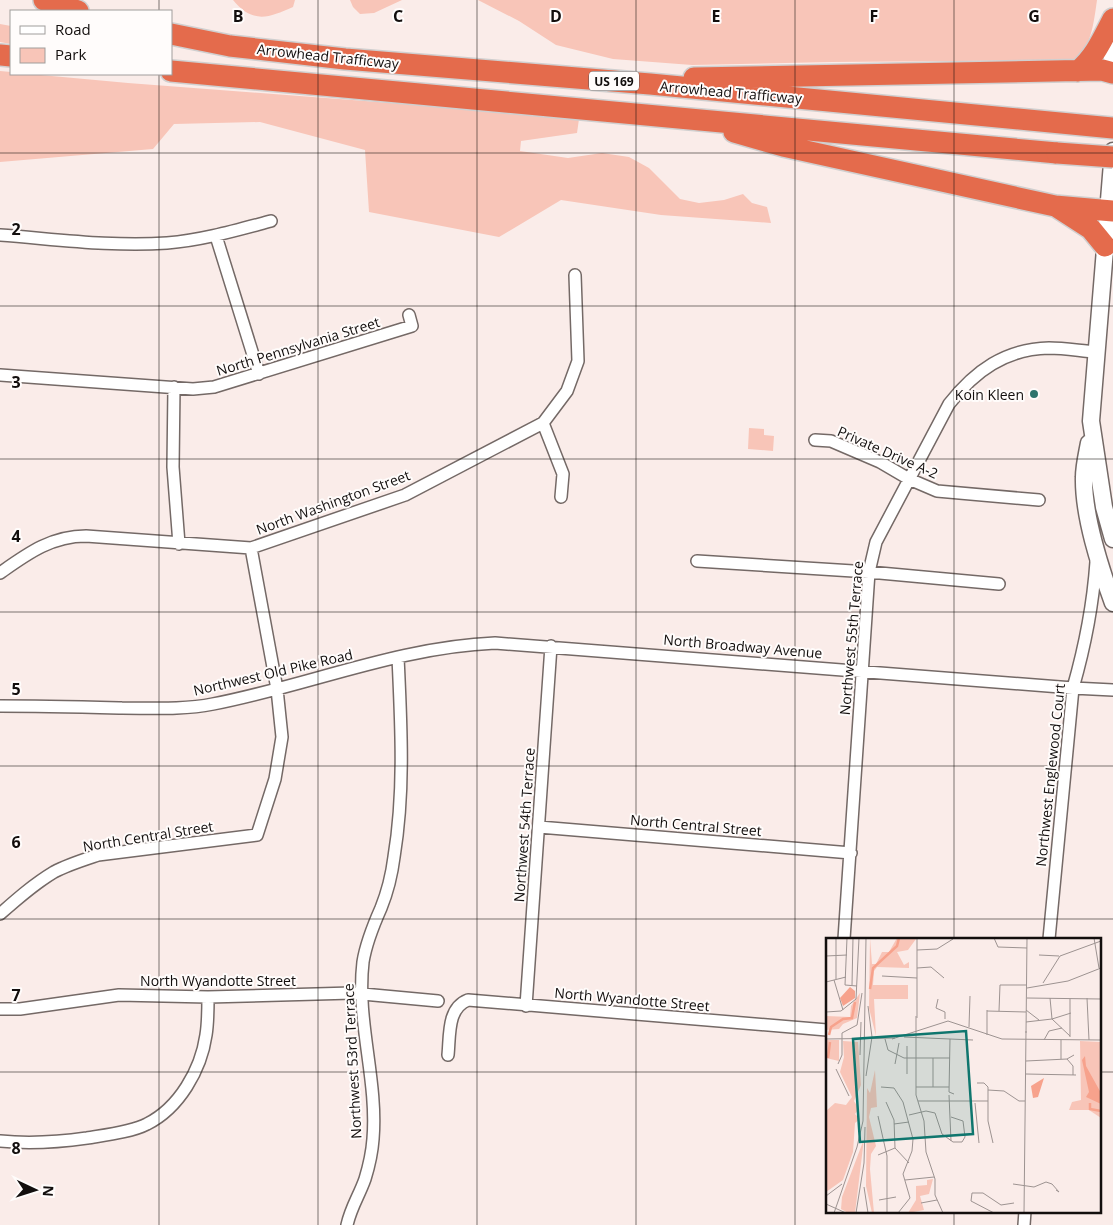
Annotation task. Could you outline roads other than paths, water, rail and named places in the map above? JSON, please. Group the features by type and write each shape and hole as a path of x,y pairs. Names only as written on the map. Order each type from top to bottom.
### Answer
{"highway":[{"path":"44,0 75,10"},
{"path":"1078,71 1096,53 1113,19"},
{"name":"Arrowhead Trafficway","path":"172,34 230,46 345,59 650,84 1113,128"},
{"name":"Arrowhead Trafficway","path":"172,70 1113,157"},
{"path":"650,84 702,76 1102,70 1113,73"},
{"path":"691,118 783,146 1055,206 1111,210"},
{"path":"1055,206 1091,229 1105,246"}],"main road":[{"path":"1113,23 1110,50 1113,64"},
{"path":"1113,151 1111,210 1105,246 1092,428 1084,477 1086,506 1097,555 1113,603"},
{"path":"1092,428 1104,507 1113,538"}],"street":[{"path":"0,235 140,244 167,243 216,236 271,221"},
{"path":"216,236 259,374"},
{"name":"North Washington Street","path":"0,573 42,545 67,537 86,536 251,548 405,495 543,423 567,391 578,361 575,275"},
{"name":"North Pennsylvania Street","path":"0,375 174,387 193,390 214,387 412,326 409,315"},
{"name":"Northwest 55th Terrace","path":"844,938 869,572 876,542 949,404 963,385 1002,358 1017,353 1054,348 1096,352"},
{"path":"174,387 173,467 179,544"},
{"path":"543,423 563,474 562,497"},
{"name":"Private Drive A-2","path":"815,440 831,441 880,462 909,479 937,491 1039,500"},
{"path":"251,548 276,689"},
{"name":"Northwest Englewood Court","path":"1049,938 1073,688 1094,593 1097,555"},
{"path":"697,561 869,572 999,584"},
{"name":"Northwest Old Pike Road","path":"0,706 182,709 212,705 398,657 465,644 495,643 551,646"},
{"name":"North Broadway Avenue","path":"551,646 1113,690"},
{"name":"Northwest 54th Terrace","path":"526,1006 551,646"},
{"name":"Northwest 53rd Terrace","path":"347,1225 350,1210 365,1180 373,1139 373,1114 362,994 363,961 367,942 381,907 394,858 402,748 398,657"},
{"name":"North Central Street","path":"0,914 32,887 53,873 98,855 257,835 280,758 282,737 276,689"},
{"name":"North Central Street","path":"539,827 851,853"},
{"name":"North Wyandotte Street","path":"0,1009 119,995 208,997 362,994 438,1001"},
{"path":"0,1141 68,1140 102,1136 146,1125 159,1116 181,1094 193,1074 206,1036 208,997"},
{"name":"North Wyandotte Street","path":"448,1055 452,1017 462,1002 468,1000 826,1030"},
{"path":"1024,1225 1025,1212"}],"place":[{"name":"Koin Kleen","path":"1034,394"}]}
